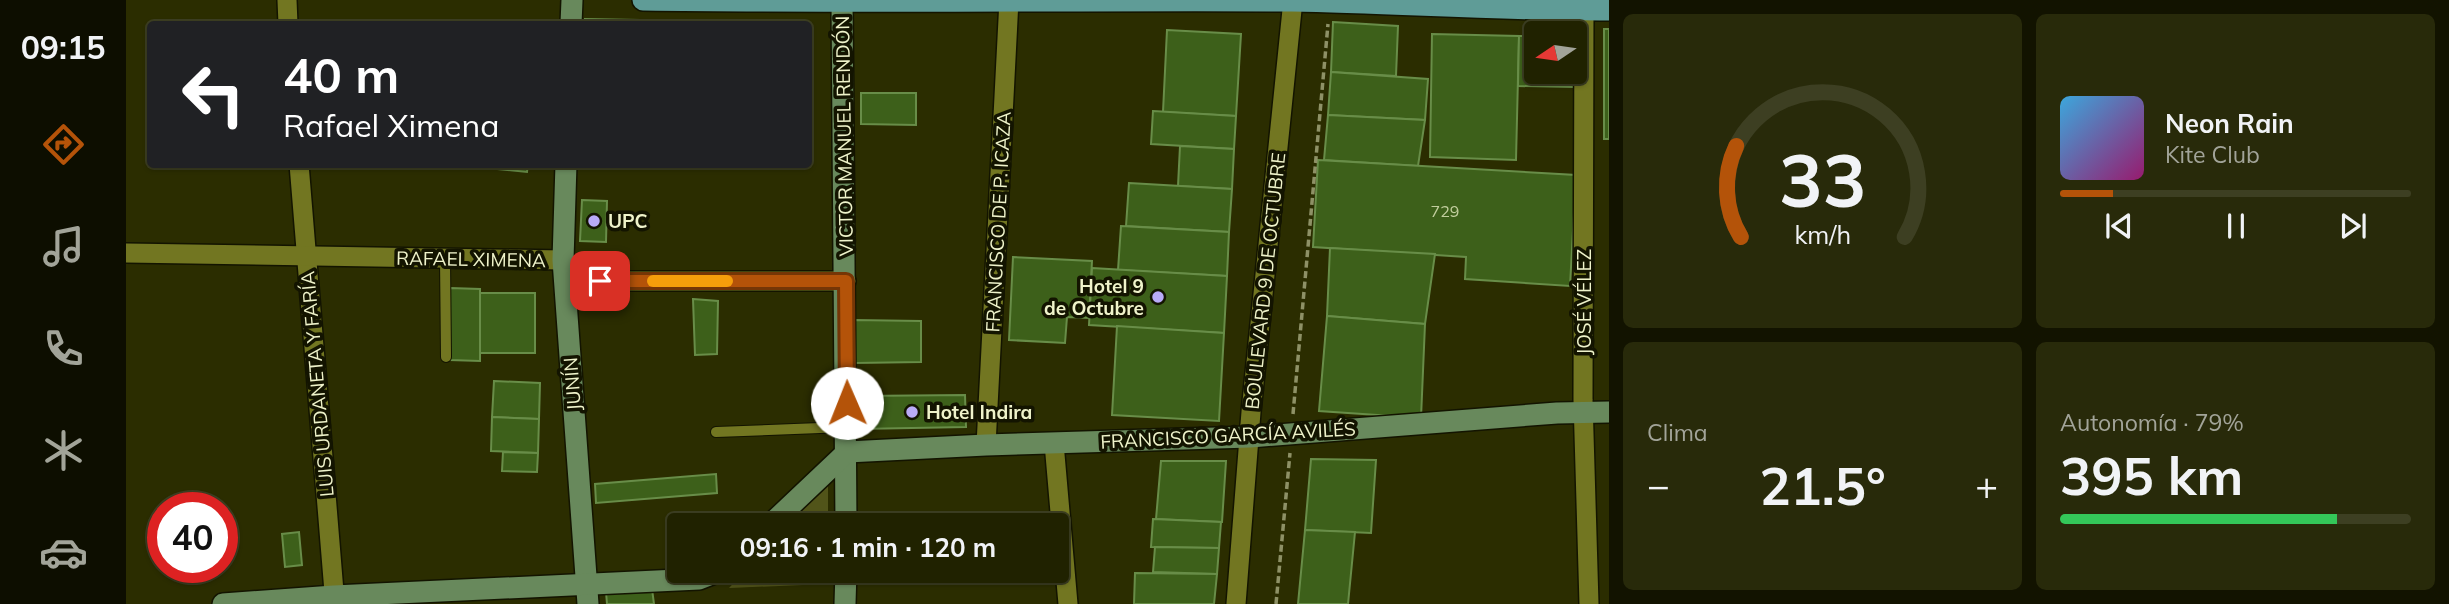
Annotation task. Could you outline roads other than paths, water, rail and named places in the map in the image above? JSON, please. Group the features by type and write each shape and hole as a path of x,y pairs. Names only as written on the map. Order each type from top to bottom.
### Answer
{"main road":[{"path":"643,0 1293,1 1584,5 1609,10"}],"street":[{"path":"287,0 288,21"},
{"path":"571,21 572,0"},
{"name":"FRANCISCO DE P. ICAZA","path":"986,445 1009,0"},
{"name":"VICTOR MANUEL RENDÓN","path":"842,1 846,513"},
{"name":"BOULEVARD 9 DE OCTUBRE","path":"1236,604 1293,1"},
{"name":"JOSÉ VÉLEZ","path":"1584,5 1584,412 1589,604"},
{"name":"LUIS URDANETA Y FARÍA","path":"299,168 334,600"},
{"name":"JUNÍN","path":"566,168 563,260 587,594"},
{"name":"RAFAEL XIMENA","path":"126,253 306,258 563,260 573,281 846,281"},
{"name":"FRANCISCO GARCÍA AVILÉS","path":"847,452 1250,437 1609,412"},
{"path":"1055,443 1068,604"},
{"path":"783,513 847,452"},
{"path":"223,604 587,594 669,583"},
{"path":"845,604 846,583"}],"lane":[{"path":"445,259 446,357"},
{"path":"716,432 847,427"}],"place":[{"name":"UPC","path":"594,221"},
{"name":"Hotel 9 de Octubre","path":"1158,297"},
{"name":"Hotel Indira","path":"912,412"}]}
